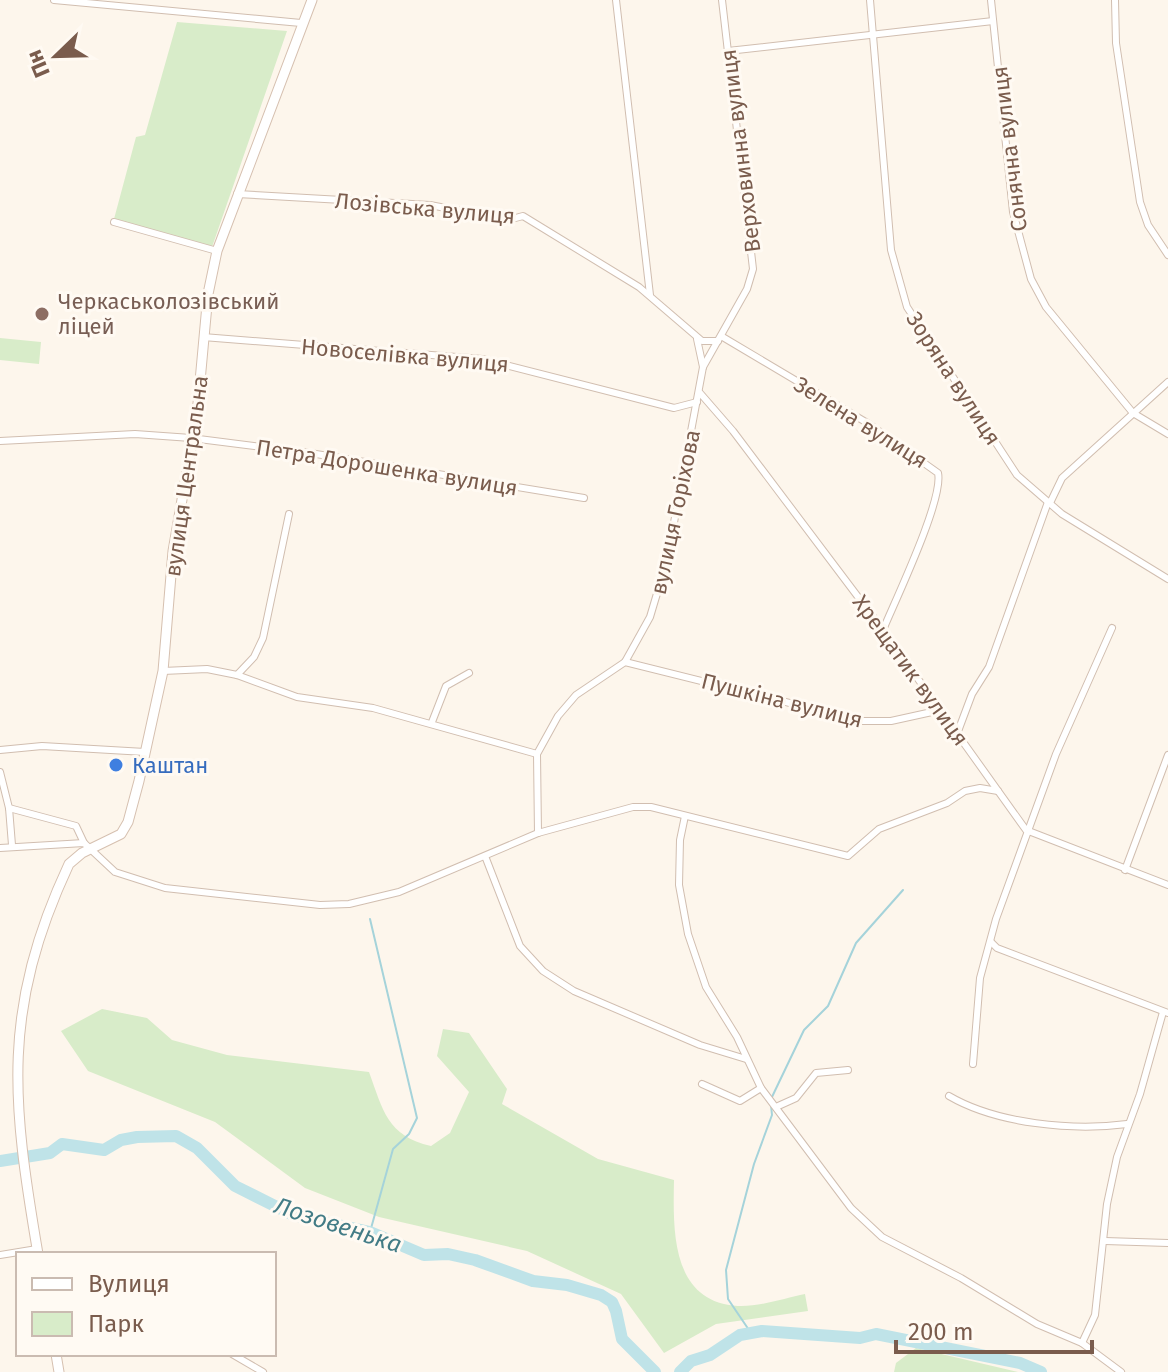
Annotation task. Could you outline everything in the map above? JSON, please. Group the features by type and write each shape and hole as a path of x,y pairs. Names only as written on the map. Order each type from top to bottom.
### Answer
{"street":[{"path":"54,0 301,23"},
{"name":"вулиця Центральна","path":"38,1252 18,1132 17,1039 27,978 69,864 88,846 117,838 126,826 163,671 173,551 197,414 203,337 217,251 236,194 312,0"},
{"path":"616,0 650,295"},
{"name":"Верховинна вулиця","path":"720,339 747,289 753,269 722,0"},
{"name":"Зоряна вулиця","path":"870,0 891,250 901,292 915,321 1017,475 1049,503 1168,579"},
{"name":"Сонячна вулиця","path":"991,0 1013,212 1031,279 1046,307 1133,413 1168,434"},
{"path":"1115,0 1116,43 1140,202 1148,225 1168,255"},
{"path":"728,51 993,21"},
{"name":"Лозівська вулиця","path":"236,194 430,205 508,220 523,216 549,229 572,249 650,295 696,336 706,342 720,339"},
{"path":"114,222 217,251"},
{"path":"696,336 703,367"},
{"name":"Новоселівка вулиця","path":"203,337 482,359 674,408 697,402"},
{"name":"вулиця Горіхова","path":"538,833 537,754 558,716 576,695 625,662 650,617 660,590 703,367 720,339"},
{"name":"Зелена вулиця","path":"720,339 869,424 938,473 940,482 920,540 883,630"},
{"path":"957,734 972,694 989,667 1049,503 1062,478 1168,382"},
{"name":"Хрещатик вулиця","path":"700,393 733,431 883,630 1026,830"},
{"name":"Петра Дорошенка вулиця","path":"0,441 135,434 191,438 310,453 584,498"},
{"path":"237,675 254,657 263,638 289,514"},
{"path":"973,1064 980,978 990,939 1026,830 1112,628"},
{"name":"Пушкіна вулиця","path":"625,662 862,721 891,721 941,710"},
{"path":"163,671 183,667 237,675 297,697 373,708 432,722 537,754"},
{"path":"432,722 446,686 469,673"},
{"path":"0,750 42,746 145,752"},
{"path":"1125,870 1168,755"},
{"path":"0,772 9,808 12,845"},
{"path":"9,808 76,826 88,846 115,872 165,888 320,905 369,901 538,833 633,807 651,807 848,856 876,831 947,803 965,791 980,788 998,791"},
{"path":"685,816 678,862 688,934 706,987 737,1037 761,1088 851,1208 882,1237 961,1278 1037,1324 1082,1343 1090,1352 1121,1372"},
{"path":"1026,830 1168,885"},
{"path":"0,848 12,845 88,846"},
{"path":"485,856 520,946 543,971 574,991 700,1045 746,1059"},
{"path":"990,939 997,948 1166,1012 1140,1094 1127,1124 1107,1204 1095,1315 1082,1343"},
{"path":"776,1107 796,1098 816,1073 848,1070"},
{"path":"702,1084 740,1101 761,1088"},
{"path":"949,1096 970,1108 1068,1129 1127,1124"},
{"path":"1105,1241 1168,1243"},
{"path":"235,1356 263,1372"}],"green space":[{"path":"177,22 287,31 212,247 114,219 136,137 145,135"},
{"path":"0,338 41,342 39,364 0,360"},
{"path":"102,1009 147,1018 172,1040 227,1055 369,1072 389,1120 405,1136 431,1146 450,1133 469,1092 437,1056 443,1029 469,1033 507,1089 502,1104 598,1159 674,1180 674,1221 680,1261 688,1278 700,1292 716,1302 738,1306 763,1304 805,1294 808,1311 716,1324 664,1353 621,1294 527,1251 379,1217 305,1188 215,1122 88,1071 61,1031"},
{"path":"916,1348 1018,1372 894,1372 896,1363"}],"waterway":[{"path":"771,1099 804,1030 828,1006 856,943 903,890"},
{"path":"370,919 417,1118 409,1134 393,1149 370,1232"},
{"path":"751,1333 728,1299 726,1270 754,1164 772,1115 771,1105"},
{"name":"Лозовенька","path":"0,1161 50,1153 62,1144 104,1150 121,1140 176,1136 197,1148 235,1186 293,1215 370,1232 424,1255 448,1254 475,1260 533,1281 567,1285 601,1295 612,1302 622,1339 655,1372"},
{"name":"Лозовенька","path":"680,1372 691,1361 710,1355 740,1335 762,1331 860,1338 876,1334 1020,1363 1041,1372"}],"place":[{"name":"Черкаськолозівський ліцей","path":"42,314"},
{"name":"Каштан","path":"116,765"}]}
